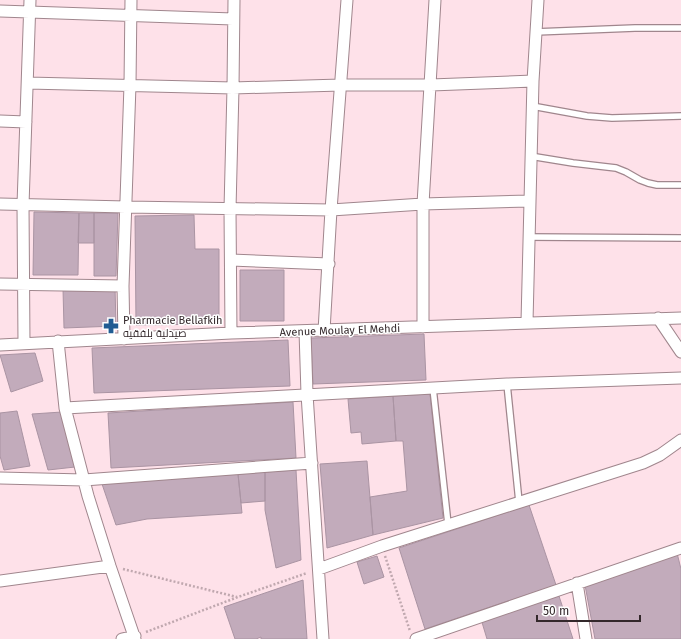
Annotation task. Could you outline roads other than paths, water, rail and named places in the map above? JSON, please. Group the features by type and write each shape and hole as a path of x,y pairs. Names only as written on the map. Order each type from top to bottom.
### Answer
{"street":[{"path":"24,343 23,205 30,0"},
{"path":"124,340 123,286 130,85 131,0"},
{"path":"232,333 230,209 234,0"},
{"path":"324,331 331,210 347,0"},
{"path":"423,327 423,204 435,0"},
{"path":"527,322 530,156 535,32 538,0"},
{"path":"0,11 233,19"},
{"path":"28,83 233,88 341,85 431,85 533,81"},
{"path":"0,120 26,122"},
{"path":"0,204 126,208 331,210 423,204 529,200"},
{"path":"231,260 329,264"},
{"path":"0,284 123,286"},
{"path":"658,318 681,352"},
{"name":"Avenue Moulay El Mehdi","path":"0,345 58,341 124,340 232,333 681,318"},
{"path":"305,331 307,394 323,639"},
{"path":"58,341 65,408 88,496 135,638 122,639"},
{"path":"65,408 507,384 681,378"},
{"path":"319,569 448,524 643,463 660,455 681,440"},
{"path":"0,478 84,480 312,463"},
{"path":"413,635 681,548"},
{"path":"0,581 110,566"},
{"path":"577,583 586,639"}],"lane":[{"path":"535,32 635,28 681,28"},
{"path":"532,106 587,116 612,118 681,116"},
{"path":"530,156 616,168 640,180 657,185 681,185"},
{"path":"528,237 681,238"},
{"path":"507,384 519,502"},
{"path":"433,388 448,524"}],"place":[{"name":"Pharmacie Bellafkih صيدلية بلفقيه","path":"111,326"}]}
